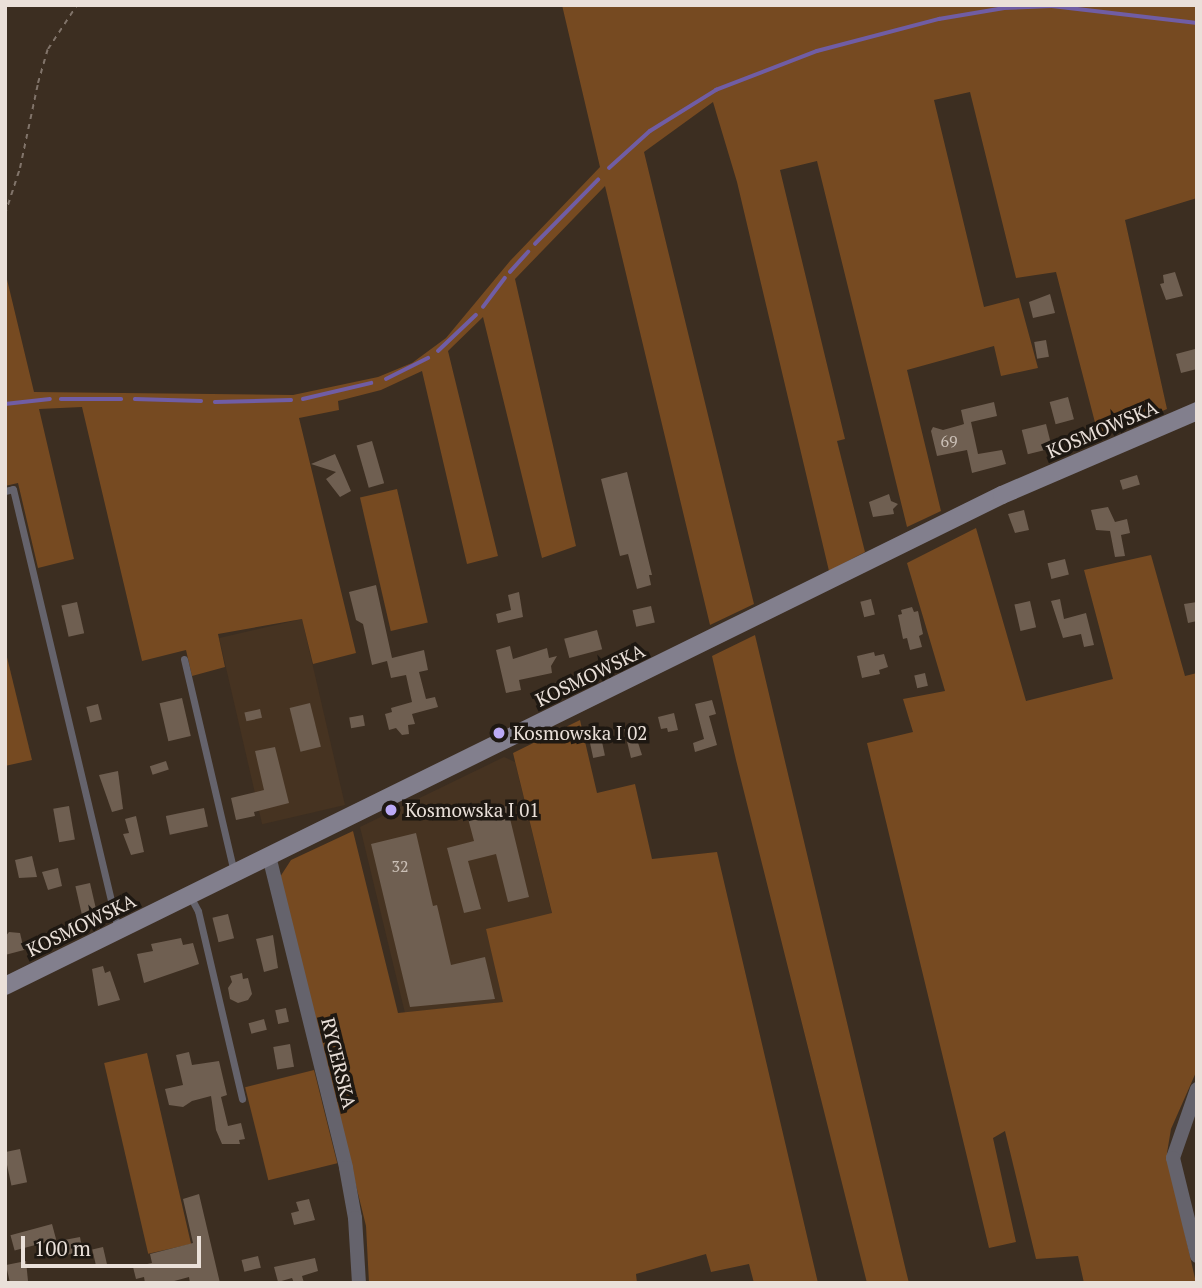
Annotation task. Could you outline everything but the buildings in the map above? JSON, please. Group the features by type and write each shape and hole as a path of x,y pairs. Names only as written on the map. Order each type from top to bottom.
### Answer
{"street":[{"name":"KOSMOWSKA","path":"5,986 1002,495 1197,411"},
{"name":"RYCERSKA","path":"269,856 346,1168 355,1218 359,1283"},
{"path":"1197,1089 1173,1158 1197,1256"}],"lane":[{"path":"5,491 13,489 118,931"},
{"path":"184,659 234,873"},
{"path":"190,895 198,911 242,1099"}],"path":[{"path":"5,214 23,156 48,49 77,5"}],"shaded area":[{"path":"562,5 1197,5 1197,198 1125,220 1167,409 1099,438 1056,272 1016,278 970,92 934,100 984,307 1019,298 1038,368 1001,376 994,346 907,370 941,511 907,527 817,161 780,170 845,439 837,441 865,552 829,571 737,182 713,102 644,152 754,604 710,625 605,186 515,279 576,546 542,558 483,317 448,351 498,556 467,564 422,371 381,390 338,401 339,410 299,418 356,653 313,664 302,619 218,634 225,667 192,676 186,650 142,661 82,407 39,409 74,559 38,568 18,483 5,486 5,271 34,392 293,395 378,377 412,363 446,338 510,261 600,167"},
{"path":"397,489 428,622 391,631 360,498"},
{"path":"976,528 1026,701 1113,679 1084,570 1151,555 1185,676 1197,673 1197,1070 1171,1129 1167,1153 1196,1283 1084,1283 1078,1256 1036,1259 1005,1131 993,1138 1016,1242 989,1248 867,743 913,732 903,699 945,691 907,563"},
{"path":"302,619 345,805 262,824 219,638"},
{"path":"755,635 909,1283 867,1283 736,760 712,656"},
{"path":"5,649 32,760 5,766"},
{"path":"580,720 597,793 635,784 652,859 717,852 818,1283 754,1283 749,1264 711,1272 706,1254 636,1274 637,1283 369,1283 366,1226 280,877 291,860 353,831 398,1013 503,1002 486,929 552,913 513,753"},
{"path":"504,757 515,762 552,914 504,1002 405,1013 360,827"},
{"path":"147,1053 191,1244 148,1254 104,1063"},
{"path":"314,1070 337,1163 268,1180 245,1087"}],"waterway":[{"path":"609,168 650,131 716,90 817,51 939,19 1004,8 1052,6 1197,23"},
{"path":"535,244 598,180"},
{"path":"510,272 528,252"},
{"path":"483,307 505,278"},
{"path":"438,351 476,315"},
{"path":"386,379 428,358"},
{"path":"303,399 371,383"},
{"path":"5,404 50,399"},
{"path":"61,399 121,399"},
{"path":"135,399 201,401"},
{"path":"215,402 291,400"}],"place":[{"name":"Kosmowska I 02","path":"499,733"},
{"name":"Kosmowska I 01","path":"391,810"}]}
